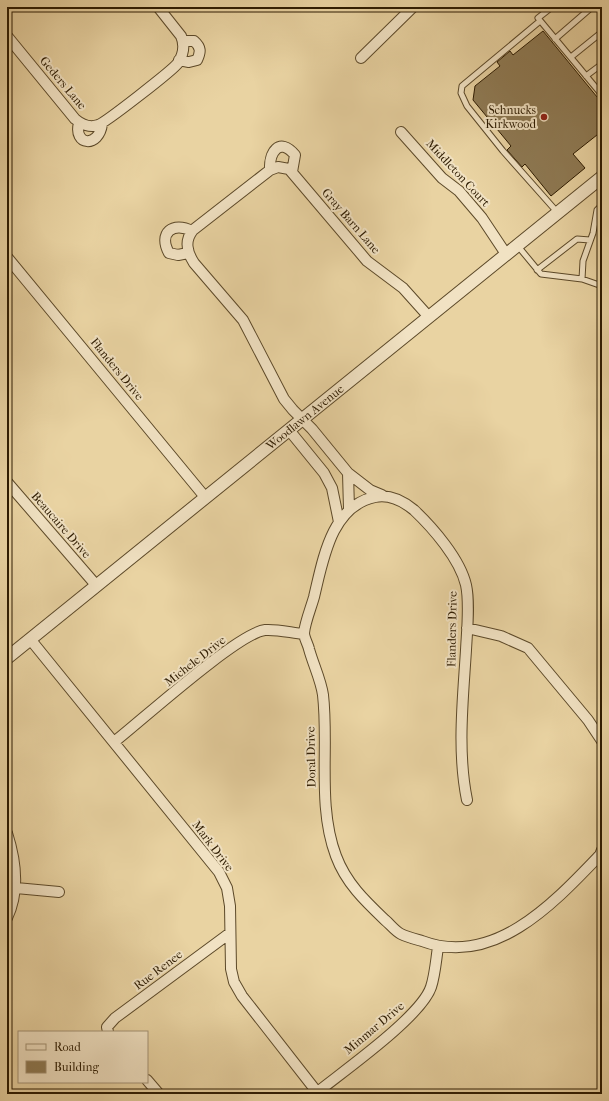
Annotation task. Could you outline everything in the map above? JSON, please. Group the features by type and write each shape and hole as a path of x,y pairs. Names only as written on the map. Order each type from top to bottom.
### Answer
{"street":[{"path":"79,122 77,130 79,136 83,140 89,142 97,138 101,132 102,124 172,68 182,50 178,32 158,7"},
{"path":"361,58 412,7"},
{"name":"Geders Lane","path":"8,38 72,116 79,122 94,126 102,124"},
{"name":"Middleton Court","path":"401,132 442,178 459,191 482,218 506,254"},
{"path":"192,231 178,227 170,231 165,237 164,244 169,253 178,255 188,253 187,240 192,231 270,170 278,167 289,169 292,172 294,155 289,149 282,147 275,150 271,155 270,170"},
{"name":"Gray Barn Lane","path":"292,172 367,261 403,288 429,317"},
{"name":"Woodlawn Avenue","path":"7,658 602,177"},
{"name":"Flanders Drive","path":"188,253 194,263 243,320 284,399 312,429 348,473 370,490 407,504 450,553 460,568 466,586 467,628 462,774 467,800"},
{"name":"Flanders Drive","path":"7,257 206,497"},
{"path":"289,430 324,473 332,488 339,522"},
{"path":"348,473 349,509"},
{"name":"Beaucaire Drive","path":"7,482 96,585"},
{"path":"304,634 321,568 339,522 349,509 359,502 382,495"},
{"path":"467,628 501,636 528,648 588,720 602,741"},
{"name":"Michele Drive","path":"114,742 223,653 243,640 264,630 304,634"},
{"name":"Doral Drive","path":"304,634 323,694 326,810 335,855 346,878 362,899 401,934 438,947"},
{"name":"Mark Drive","path":"30,639 219,872 227,888 230,906 231,969 234,982 242,996 316,1093"},
{"path":"7,833 13,853 16,888 7,918"},
{"path":"438,947 481,945 506,935 537,914 564,892 600,856 602,850"},
{"path":"16,888 59,892"},
{"name":"Rue Renee","path":"108,1031 108,1027 116,1018 230,933"},
{"name":"Minmar Drive","path":"316,1093 409,1018 424,999 431,987 438,947"},
{"path":"148,1081 159,1094"}],"lane":[{"path":"552,7 538,18 602,95"},
{"path":"555,39 592,7"},
{"path":"540,21 462,86 461,93 467,106 499,146 558,213"},
{"path":"571,57 602,32"},
{"path":"586,76 602,64"},
{"path":"582,279 583,261 597,210 602,205"},
{"path":"537,270 577,239 590,240"},
{"path":"517,245 541,274 582,279 602,286"}],"building":[{"name":"Schnucks Kirkwood","path":"543,31 602,103 602,131 573,154 585,168 551,196 525,164 522,167 507,150 511,146 473,100 475,86 500,66 497,62 510,51 513,55"}],"place":[{"name":"Schnucks Kirkwood","path":"544,117"}]}
